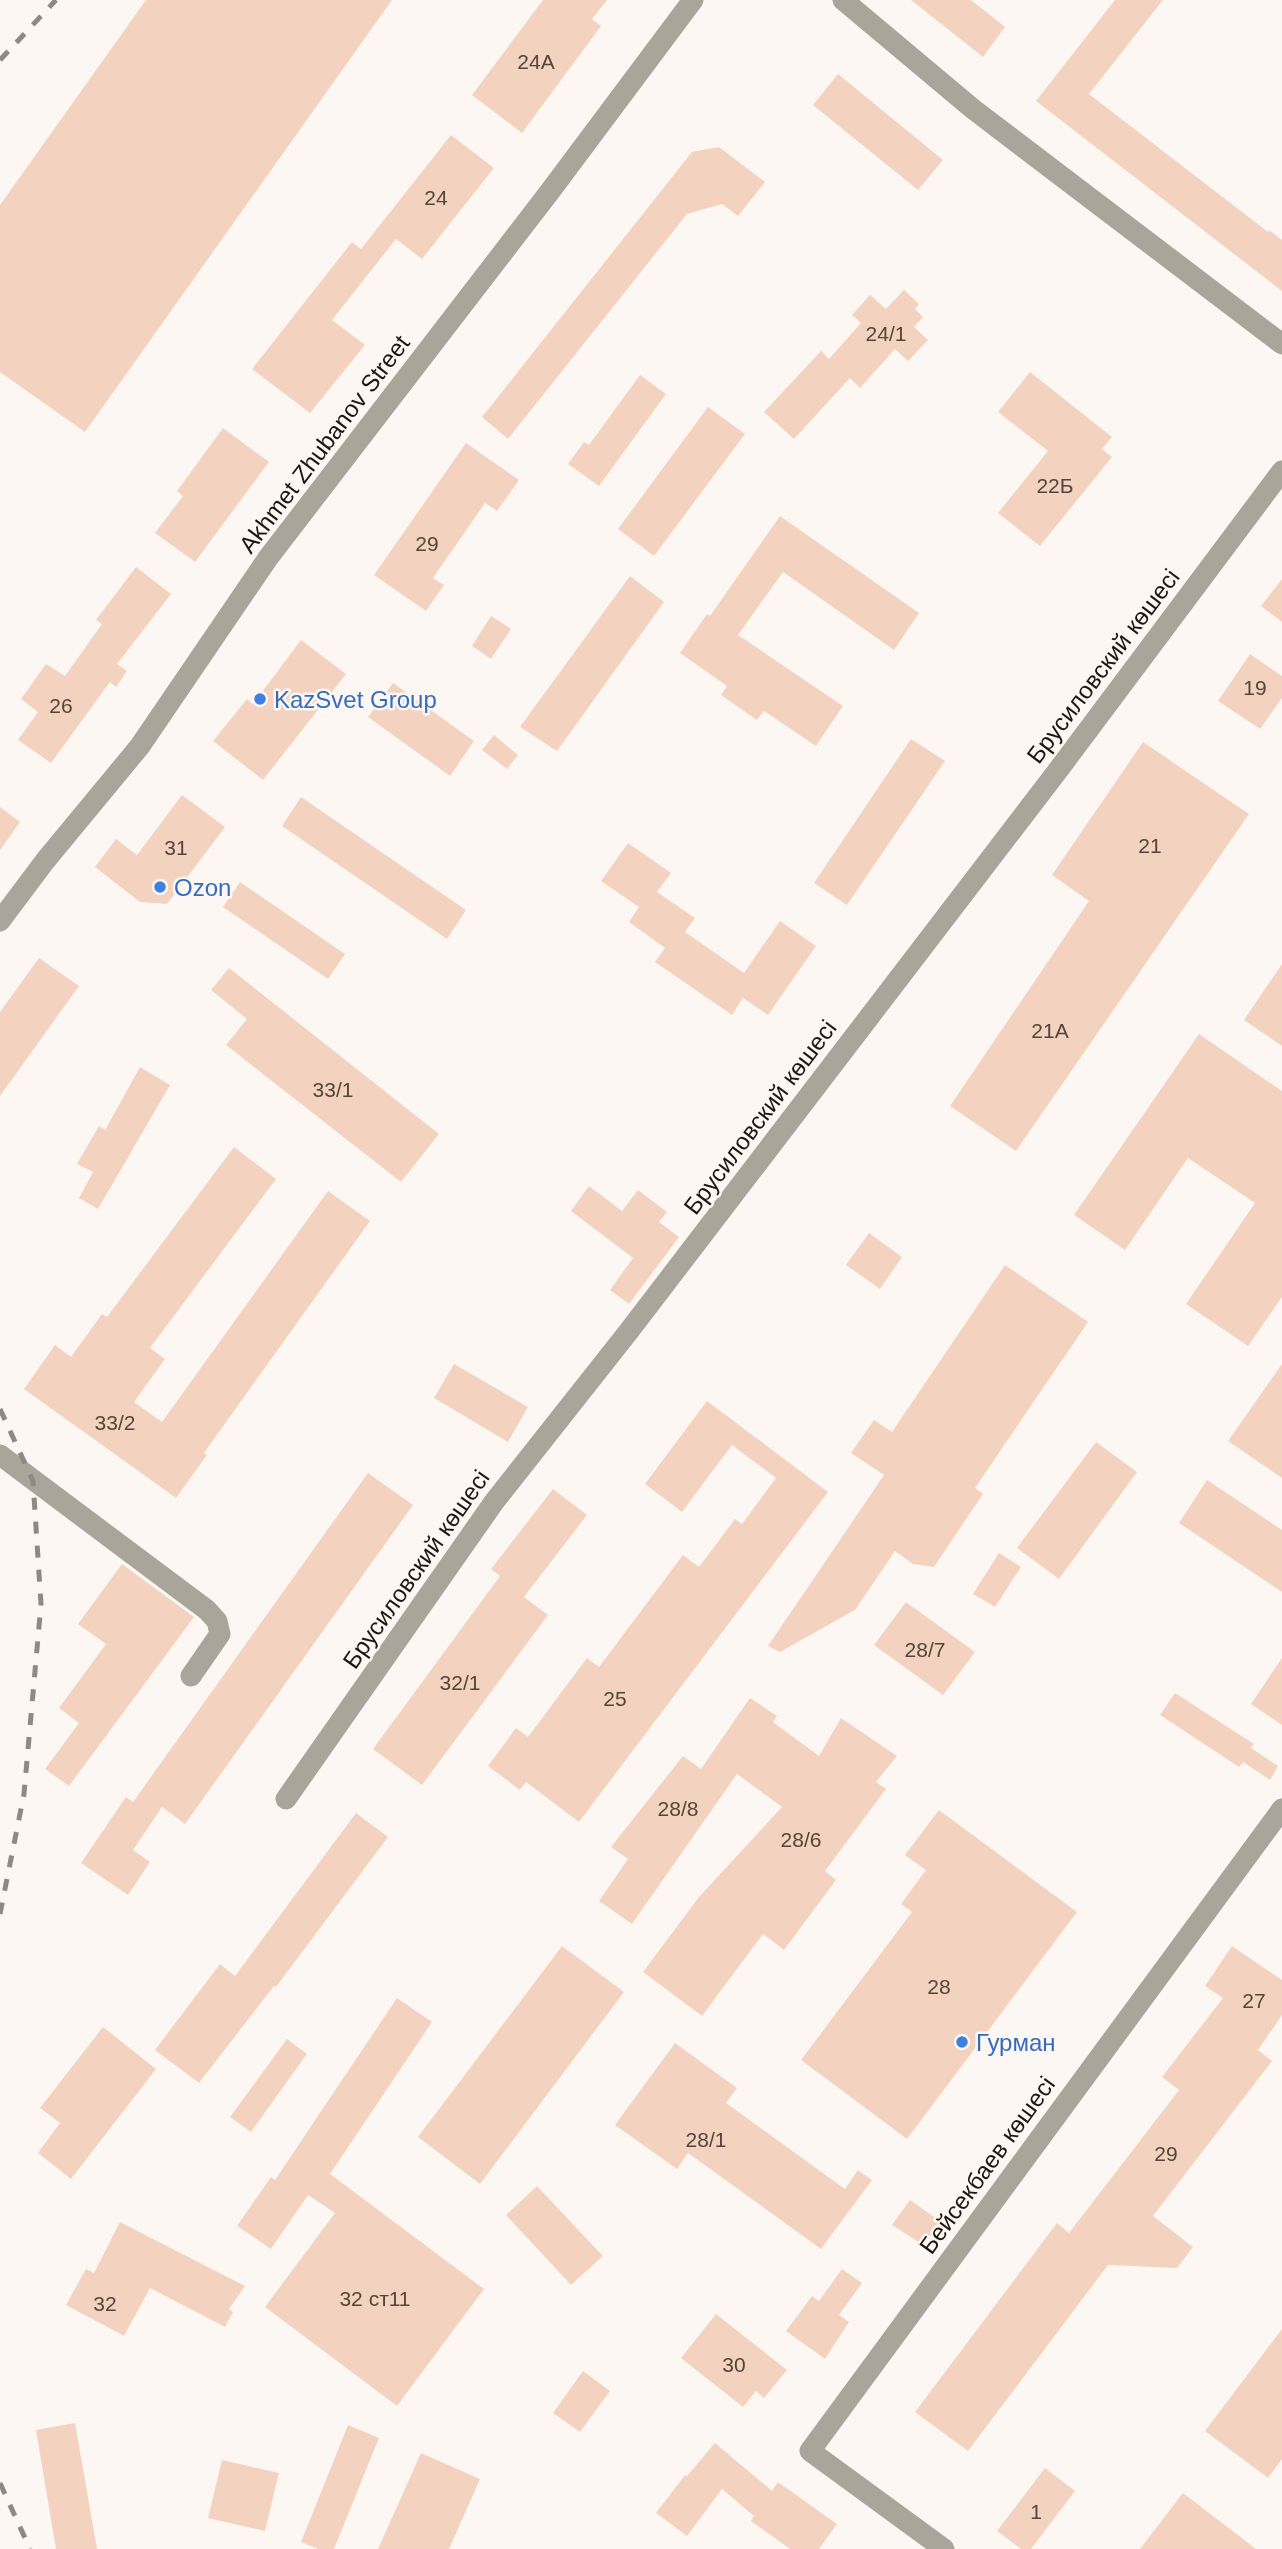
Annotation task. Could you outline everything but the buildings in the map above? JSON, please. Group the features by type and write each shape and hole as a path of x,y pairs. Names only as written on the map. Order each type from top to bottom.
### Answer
{"street":[{"name":"Akhmet Zhubanov Street","path":"0,921 45,861 140,746 268,558 551,190 692,0"},
{"path":"843,0 973,109 1282,344"},
{"name":"Брусиловский көшесі","path":"286,1799 494,1502 638,1320 1029,809 1282,471"},
{"path":"0,1455 207,1610 217,1621 220,1634 191,1676"},
{"name":"Бейсекбаев көшесі","path":"944,2549 810,2451 1282,1809"}],"railway":[{"path":"0,60 56,0"},
{"path":"0,1409 33,1481 41,1604 24,1794 0,1914"},
{"path":"0,2483 30,2549"}],"place":[{"name":"KazSvet Group","path":"260,699"},
{"name":"Ozon","path":"160,887"},
{"name":"Гурман","path":"962,2042"}]}
